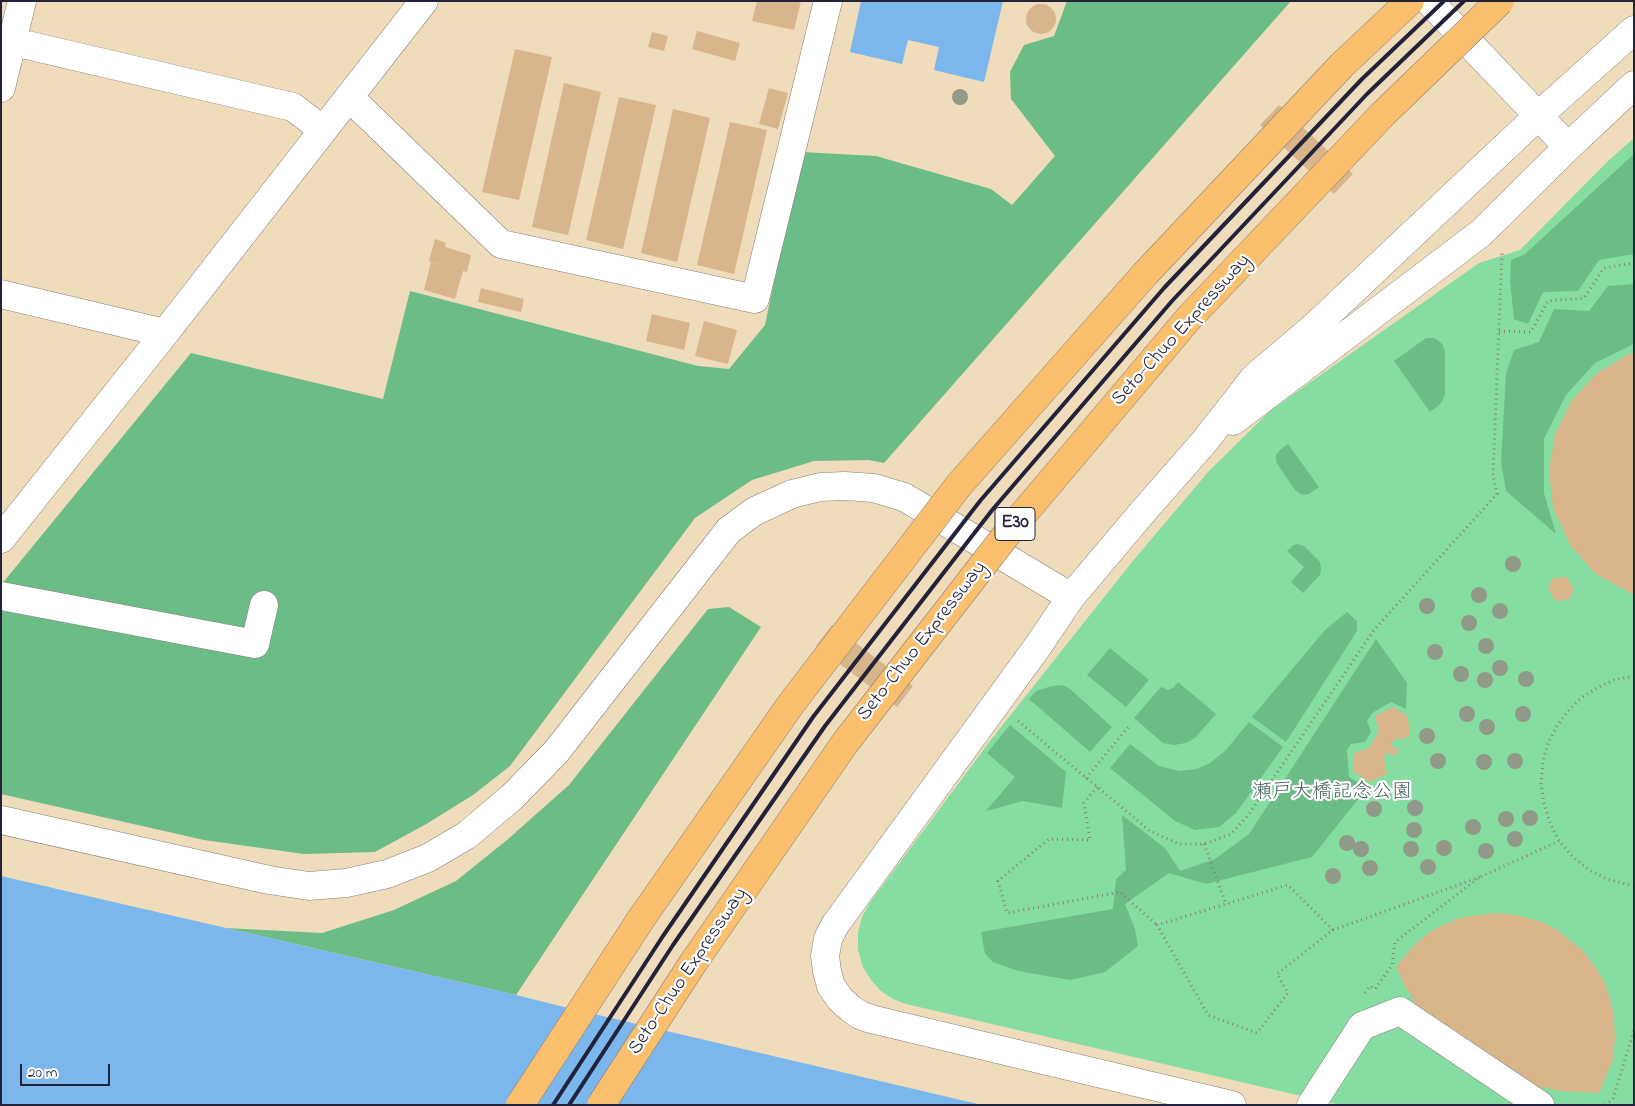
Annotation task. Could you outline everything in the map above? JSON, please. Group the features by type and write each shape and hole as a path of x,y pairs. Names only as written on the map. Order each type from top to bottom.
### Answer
{"highway":[{"path":"520,1105 640,919 791,704 959,485 1145,274 1342,65 1410,1"},
{"name":"Seto-Chuo Expressway","path":"601,1105 694,963 845,743 1014,525 1190,318 1382,114 1500,1"}],"street":[{"path":"1,88 7,41 22,1"},
{"path":"1,539 165,333 424,1"},
{"path":"349,97 501,244 755,299 828,1"},
{"path":"1429,1 1568,147"},
{"path":"1232,1105 871,1019 850,1009 831,986 825,956 828,939 835,924 1038,646 1071,597 1147,506 1204,442 1255,377 1314,327 1538,116 1634,30"},
{"path":"7,41 293,107 324,130"},
{"path":"1204,442 1481,233 1634,85"},
{"path":"1,294 165,333"},
{"path":"1,820 269,880 309,886 346,883 388,874 428,858 467,835 512,797 556,752 729,530 755,511 792,494 820,487 874,488 904,497 1071,597"},
{"path":"1,596 255,644 264,605"},
{"path":"1311,1105 1362,1026 1400,1011 1540,1105"}],"path":[{"path":"996,703 1150,831 1179,844 1204,844 1231,834 1249,814 1374,630 1497,494 1493,475 1502,252"},
{"path":"1499,331 1531,332 1548,301 1584,298 1604,268 1634,263"},
{"path":"1634,676 1614,680 1597,688 1581,698 1562,718 1548,742 1543,762 1541,783 1550,823 1560,841 1573,857 1589,870 1607,879 1626,886 1634,886"},
{"path":"1086,778 1130,725"},
{"path":"1097,787 1084,803 1090,840 1049,839 998,881 1007,913 1120,892 1157,925 1208,1015 1257,1033 1288,993 1276,974 1333,930 1480,877 1560,841"},
{"path":"1204,844 1226,904"},
{"path":"1366,991 1370,986 1375,989 1392,965 1396,942 1480,877"},
{"path":"1157,925 1288,885 1333,930"},
{"path":"1605,1105 1613,1099 1634,1030"}],"green space":[{"path":"1067,1 1291,1 884,463 869,460 814,461 752,480 695,518 510,766 473,795 428,823 375,852 304,854 204,840 1,794 1,585 191,353 383,399 410,291 698,366 729,369 765,325 801,152 876,156 991,189 1012,205 1055,156 1011,99 1010,72 1024,45 1054,36"},
{"name":"瀬戸大橋記念公園","path":"1634,138 1634,1105 1340,1105 906,1004 893,999 881,991 863,967 858,950 858,932 862,917 869,904 990,741 1132,562 1209,471 1271,410 1479,263 1520,250 1607,162"},
{"path":"1634,154 1634,254 1599,260 1578,291 1543,292 1528,324 1514,319 1510,281 1511,260 1525,254"},
{"path":"1634,284 1634,344 1595,363 1566,395 1544,439 1544,493 1556,534 1506,491 1501,462 1506,373 1514,350 1539,342 1554,309 1589,311 1608,286"},
{"path":"1426,338 1438,340 1443,345 1445,352 1445,394 1439,405 1430,412 1394,361"},
{"path":"1288,444 1319,487 1309,494 1302,495 1295,490 1276,462 1276,455"},
{"path":"1293,545 1304,546 1320,562 1321,569 1320,575 1303,593 1291,582 1304,567 1287,551"},
{"path":"729,607 761,627 516,995 226,928 322,933 394,910 456,881 507,840 569,785 708,609"},
{"path":"1347,612 1357,621 1357,631 1286,742 1252,717 1325,630"},
{"path":"1376,639 1407,683 1406,709 1391,702 1372,713 1367,721 1371,732 1365,742 1351,744 1347,750 1349,777 1367,788 1312,857 1206,884 1169,873 1125,904 1135,929 1138,946 1105,972 1070,980 1018,971 993,962 985,954 981,932 1113,909 1116,879 1126,870 1122,815 1165,848 1180,871 1215,859 1249,834"},
{"path":"1110,648 1149,680 1126,707 1087,675"},
{"path":"1178,682 1216,714 1195,738 1186,743 1174,745 1163,743 1134,718 1161,687 1168,690 1173,688"},
{"path":"1062,685 1069,688 1112,727 1090,752 1029,699 1036,691"},
{"path":"1249,722 1283,747 1236,813 1219,827 1195,830 1175,821 1110,768 1130,744 1159,766 1179,771 1197,769 1210,763 1225,751"},
{"path":"1010,725 1066,772 1062,808 1023,801 986,811 1015,777 987,753"}],"water":[{"path":"861,1 1003,1 984,82 934,70 939,47 908,40 902,64 850,52"},
{"path":"1,876 516,995 982,1105 1,1105"}],"building":[{"path":"757,1 801,1 794,30 752,21"},
{"path":"1041,4 1052,8 1056,19 1052,30 1041,34 1030,30 1026,19 1030,8"},
{"path":"697,31 740,43 735,61 692,49"},
{"path":"652,32 668,36 664,51 648,47"},
{"path":"515,49 552,57 519,200 482,192"},
{"path":"564,83 601,92 568,235 532,227"},
{"path":"769,88 788,93 778,129 759,124"},
{"path":"619,97 656,105 623,249 586,240"},
{"path":"1279,105 1353,174 1334,194 1260,125"},
{"path":"673,109 710,118 677,262 641,253"},
{"path":"730,122 767,130 734,274 697,265"},
{"path":"435,239 446,243 445,247 471,255 467,272 463,271 455,299 424,290 431,262 447,266 429,261"},
{"path":"481,288 524,299 521,312 478,302"},
{"path":"652,314 690,323 684,350 646,341"},
{"path":"704,321 737,330 728,364 695,356"},
{"path":"1634,353 1634,595 1596,574 1570,545 1553,508 1549,471 1555,434 1572,400 1597,373"},
{"path":"1567,577 1574,590 1569,600 1555,601 1548,588 1553,578"},
{"path":"832,625 913,686 897,707 816,646"},
{"path":"1393,707 1408,716 1410,737 1394,740 1391,745 1399,750 1395,757 1387,752 1384,757 1387,774 1369,782 1354,772 1354,753 1369,748 1379,731 1375,716"},
{"path":"1493,913 1525,917 1542,922 1559,931 1583,951 1604,981 1614,1016 1615,1037 1613,1059 1599,1093 1561,1091 1531,1085 1430,1022 1416,1005 1396,967 1415,944 1428,933 1460,918"}],"railway":[{"path":"553,1105 663,936 813,717 980,501 1164,288 1362,79 1444,1"},
{"path":"569,1105 673,945 825,726 993,509 1172,301 1367,94 1464,1"}]}
